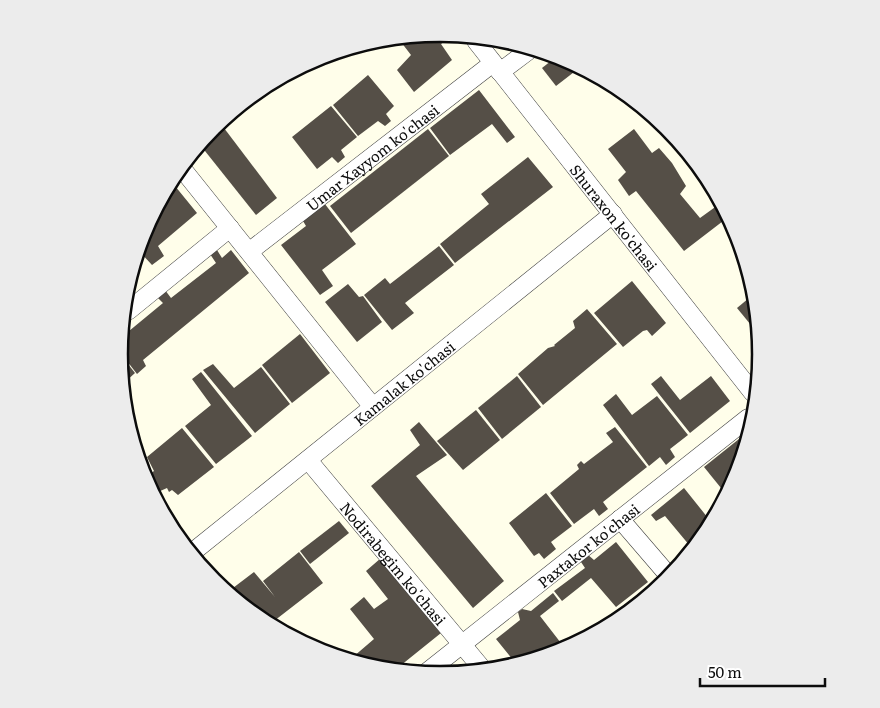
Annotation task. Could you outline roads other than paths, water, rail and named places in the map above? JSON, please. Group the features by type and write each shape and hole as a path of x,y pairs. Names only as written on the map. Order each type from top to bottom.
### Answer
{"street":[{"name":"Shuraxon ko'chasi","path":"479,45 750,385"},
{"name":"Umar Xayyom ko'chasi","path":"250,251 496,68 523,54"},
{"path":"186,174 250,251 373,408"},
{"name":"Kamalak ko'chasi","path":"197,549 614,214"},
{"path":"132,308 230,228"},
{"name":"Paxtakor ko'chasi","path":"435,666 745,421"},
{"name":"Nodirabegim ko'chasi","path":"308,460 478,663"},
{"path":"620,519 664,570"}]}
